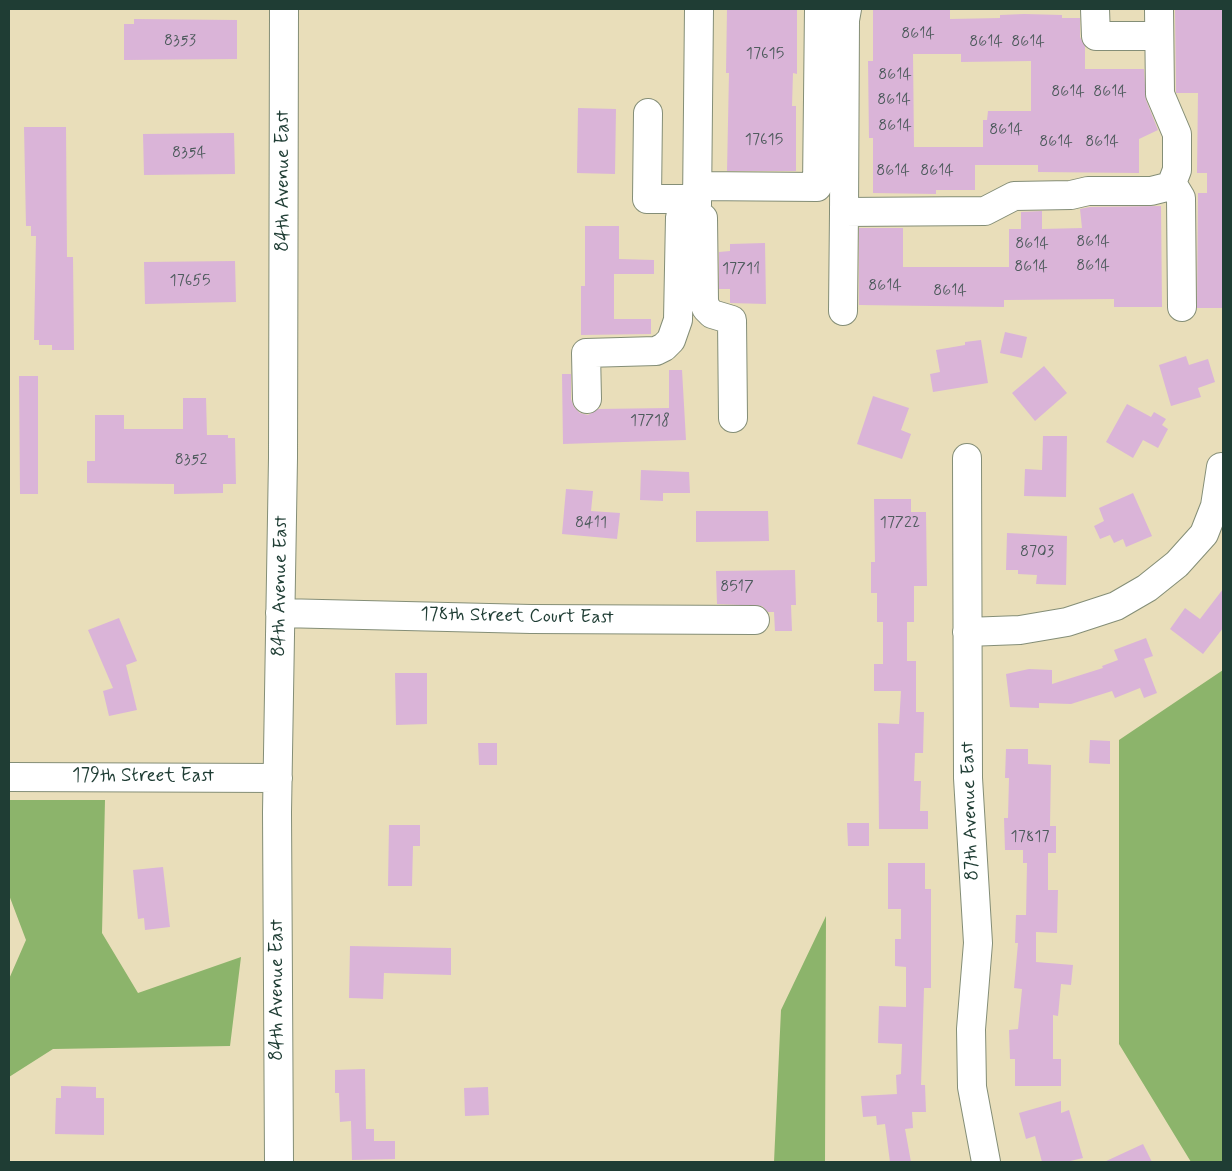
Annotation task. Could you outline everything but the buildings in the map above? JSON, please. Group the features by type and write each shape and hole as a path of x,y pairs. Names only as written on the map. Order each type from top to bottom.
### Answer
{"street":[{"name":"84th Avenue East","path":"279,1162 278,778 283,448 284,9"},
{"path":"700,9 697,199 703,218 704,301 706,308 712,314 732,320 733,418"},
{"path":"648,113 647,199 697,199 817,187 819,9"},
{"path":"843,311 845,20 847,9"},
{"path":"1095,9 1096,36 1159,36"},
{"path":"844,212 985,211 1014,196 1070,195 1088,191 1151,191 1159,190 1172,183 1177,170 1177,134 1161,99 1158,9"},
{"path":"1172,183 1182,198 1182,307"},
{"path":"587,399 586,353 656,351 664,347 671,340 678,320 680,217 697,199"},
{"name":"87th Avenue East","path":"967,458 970,832 978,943 971,1029 972,1087 986,1162"},
{"path":"967,632 1020,630 1067,622 1116,606 1147,588 1177,564 1204,534 1215,506 1221,467"},
{"name":"178th Street Court East","path":"280,613 521,619 755,620"},
{"name":"179th Street East","path":"9,777 278,778"}],"green space":[{"path":"1223,670 1223,1162 1191,1162 1119,1044 1119,740"},
{"path":"9,800 105,800 102,933 138,993 241,957 230,1046 53,1049 9,1077 9,979 26,940 9,895"},
{"path":"826,916 825,1162 774,1162 781,1010"}]}
